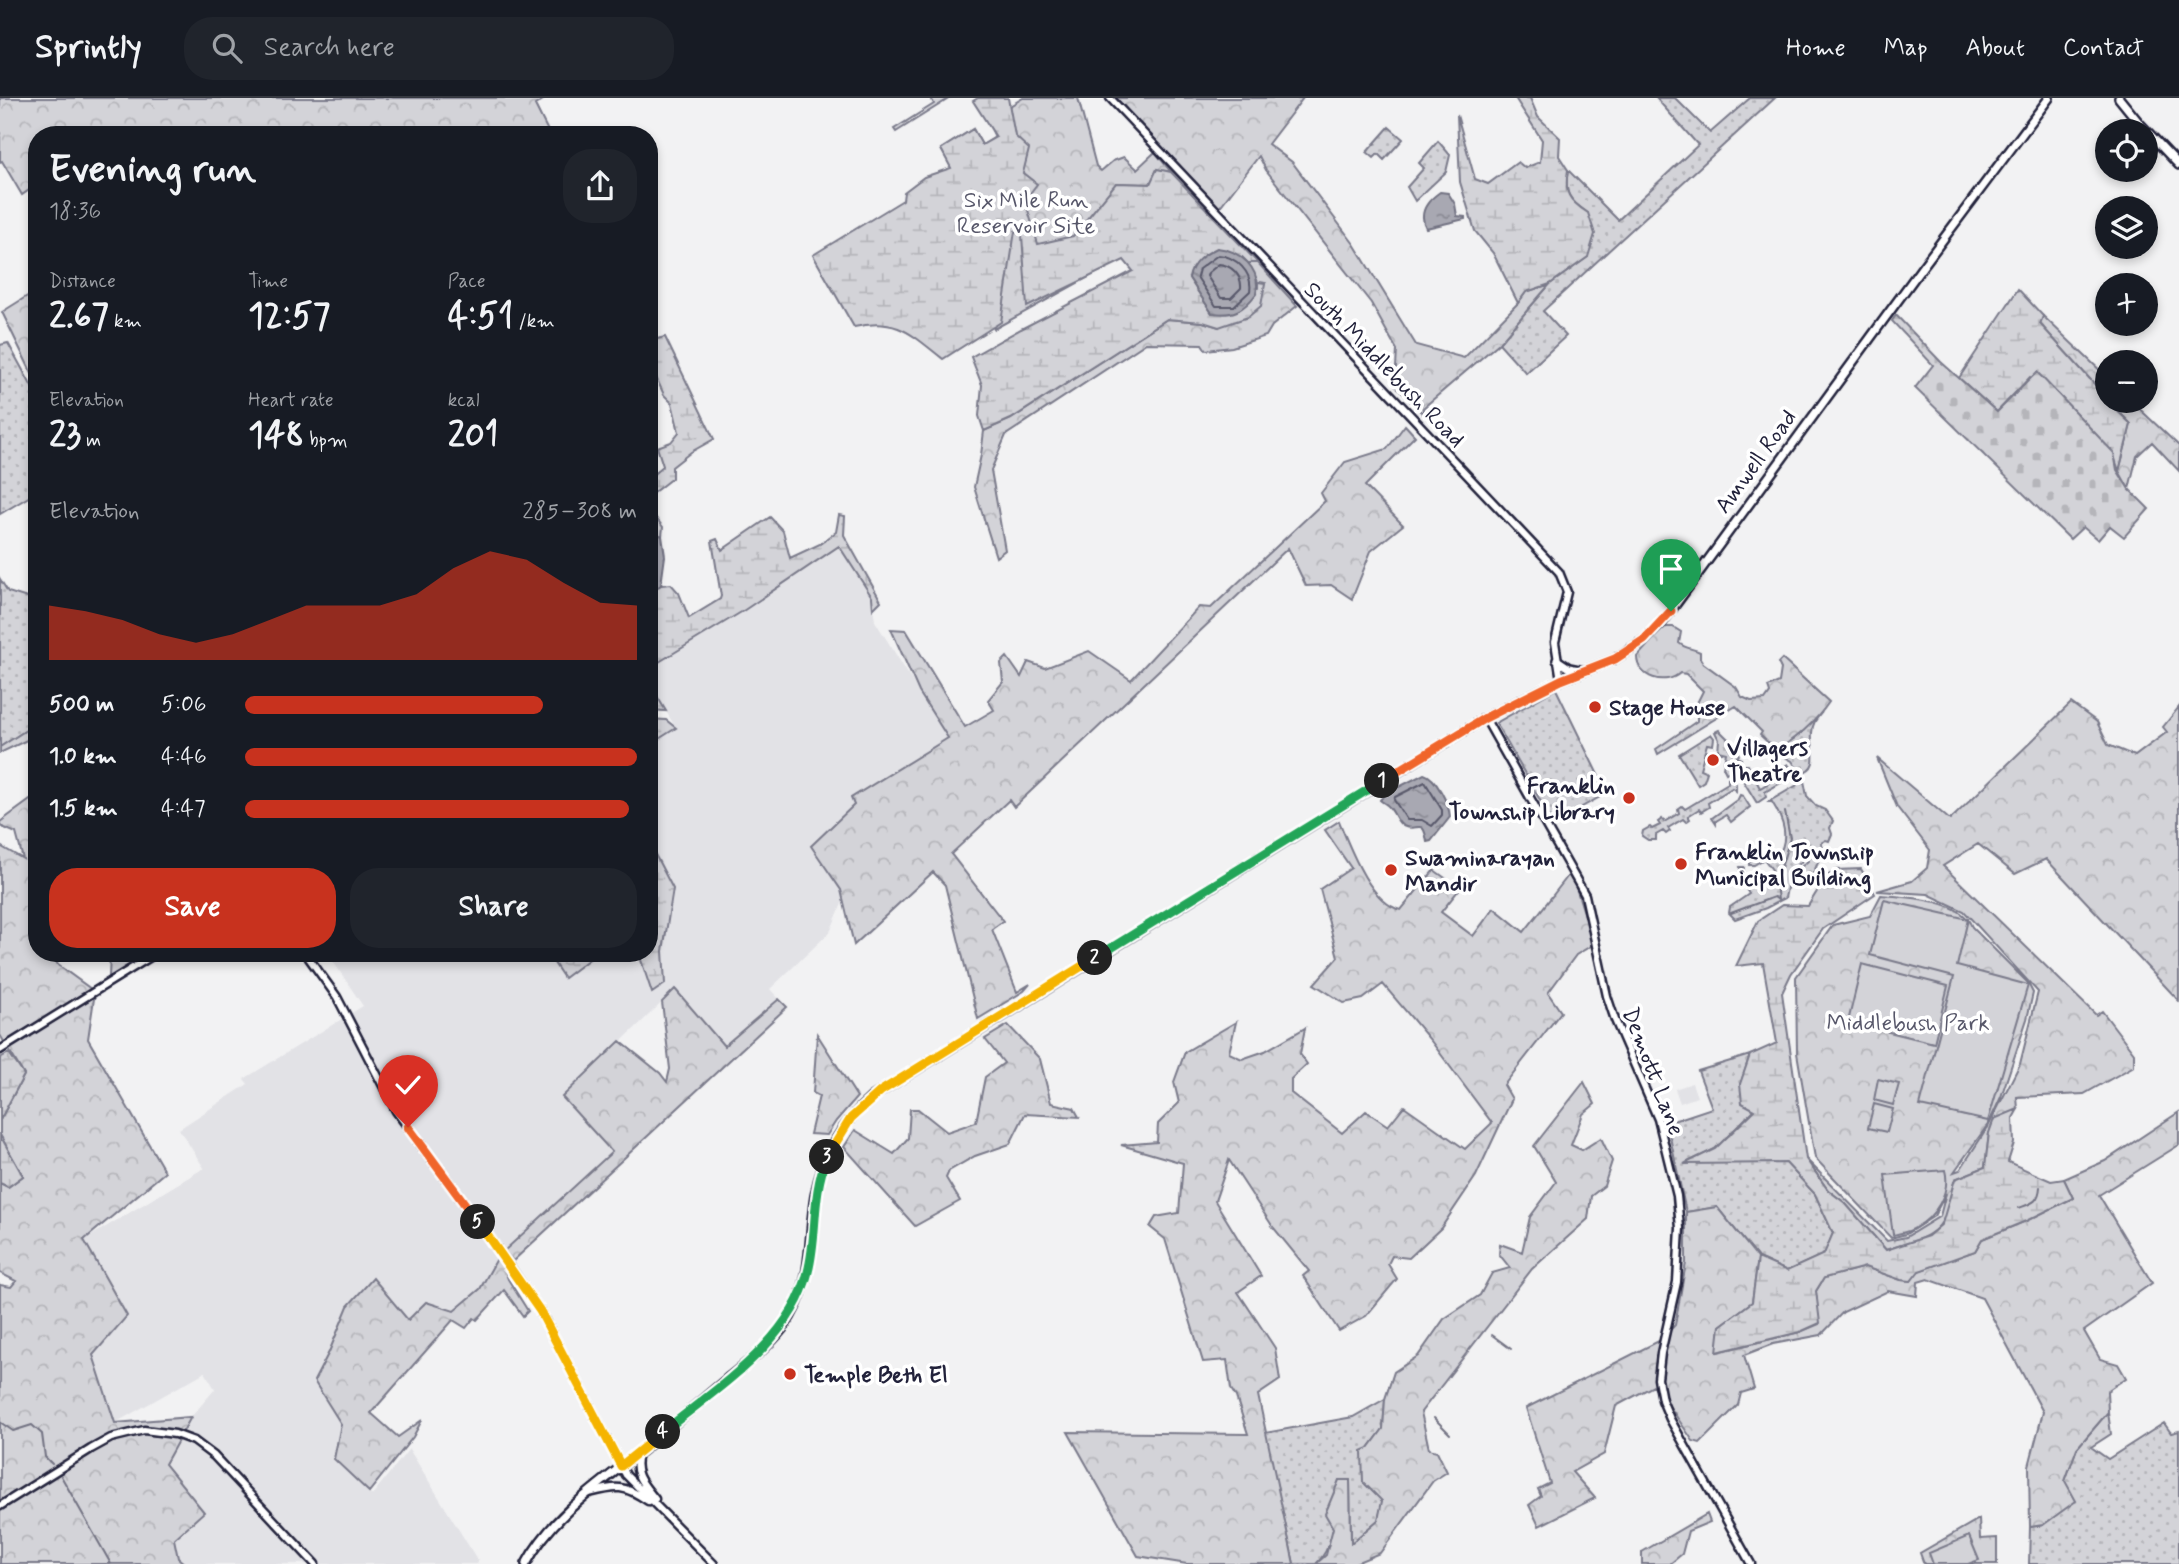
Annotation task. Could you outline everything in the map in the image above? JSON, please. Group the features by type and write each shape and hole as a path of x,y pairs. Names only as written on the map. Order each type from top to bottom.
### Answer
{"main road":[{"name":"Amwell Road","path":"526,1564 550,1529 589,1493 775,1337 800,1297 808,1272 814,1205 821,1173 835,1142 851,1118 872,1097 1485,718 1561,680 1615,659 1629,651 1662,623 2049,98"},
{"path":"2119,98 2179,165"},
{"path":"1557,660 1569,668 1585,671"}],"street":[{"name":"South Middlebush Road","path":"1110,98 1559,572 1567,592 1555,642 1561,680"},
{"name":"Demott Lane","path":"1485,718 1585,895 1607,996 1658,1119 1677,1196 1680,1228 1677,1282 1659,1363 1658,1379 1662,1401 1751,1564"},
{"path":"0,1050 142,962"},
{"path":"312,962 337,997 396,1111 486,1232 540,1311 621,1466 633,1483 714,1564"},
{"path":"0,1506 111,1438 144,1430 175,1434 194,1441 214,1456 315,1564"},
{"path":"638,1454 635,1468 638,1476 667,1515"},
{"path":"589,1493 623,1487 667,1515"}],"shaded area":[{"path":"840,545 872,597 875,621 948,738 852,798 855,804 811,845 841,890 844,899 830,932 770,989 779,999 724,1046 675,990 563,1097 612,1152 499,1255 480,1289 453,1311 408,1320 374,1278 314,1381 341,1425 335,1459 372,1495 409,1449 478,1561 477,1564 184,1564 178,1559 174,1539 204,1512 165,1464 191,1417 215,1389 205,1372 115,1423 93,1355 84,1240 204,1168 179,1129 248,1084 244,1079 363,1006 333,962 658,962 658,739 676,728 658,698 658,663 743,611"},
{"path":"1692,1083 1697,1097 1680,1103 1675,1089"}],"green space":[{"path":"0,98 546,98 535,105 546,126 28,126 28,191 22,195 2,161 0,162"},
{"path":"931,98 950,98 896,132 894,129 934,104"},
{"path":"978,98 1008,98 1015,136 1029,149 1023,173 1037,184 1025,200 1038,244 1073,236 1116,183 1150,184 1157,169 1171,172 1258,263 1248,263 1242,257 1189,278 1212,313 1258,288 1258,282 1265,283 1261,306 1248,317 1219,327 1203,322 1167,319 1011,419 984,431 979,416 982,385 971,357 1133,271 1124,260 1027,307 1022,235 1015,231 1001,322 943,359 912,335 893,326 869,324 854,327 813,255 903,200 904,192 924,177 951,168 941,149 973,129 982,145 996,137 973,101"},
{"name":"Six Mile Run Reservoir Site","path":"1023,98 1078,98 1096,166 1101,171 1113,161 1124,157 1137,169 1155,152 1171,172 1157,170 1150,184 1116,183 1134,252 994,329 923,187 952,168 941,149 973,129 982,145 995,137 987,120"},
{"path":"1115,98 1303,98 1268,144 1292,162 1354,244 1416,345 1464,358 1526,292 1550,284 1499,343 1423,408 1423,414 1395,385 1397,350 1371,303 1266,170 1259,156 1219,208"},
{"path":"1515,98 1530,98 1538,117 1560,138 1559,156 1568,170 1567,190 1572,200 1588,213 1595,234 1588,257 1550,284 1526,292 1518,303 1493,253 1475,231 1460,182 1457,115 1475,179 1488,184 1518,162 1525,168 1540,162 1542,140"},
{"path":"1656,98 1675,98 1710,133 1750,98 1775,98 1543,311 1566,336 1526,373 1499,343 1550,284 1588,257 1588,213 1569,195 1568,170 1618,220 1698,145"},
{"path":"1389,127 1403,139 1384,160 1378,154 1374,158 1367,152"},
{"path":"1438,141 1450,155 1446,172 1415,201 1407,187 1424,168 1419,163"},
{"path":"1248,263 1258,263 1297,306 1272,326 1266,336 1232,347 1206,350 1202,344 1146,343 1006,435 991,470 1005,550 996,557 974,487 984,431 1011,419 1167,319 1203,322 1219,327 1265,283 1258,282"},
{"path":"2018,289 2043,316 2040,324 2095,385 2095,413 2120,413 2131,424 2119,471 2113,453 2058,394 2030,377 1997,412 1959,378"},
{"path":"28,296 28,365 2,312"},
{"path":"1896,315 1941,362 1997,412 2037,372 2114,453 2117,470 2129,489 2149,509 2124,537 2110,526 2098,540 2083,527 2070,539 1915,388 1933,365 1892,321"},
{"path":"2043,316 2095,366 2095,385 2040,324"},
{"path":"665,337 714,439 672,467 672,478 658,489 658,470 663,466 658,447 671,442 679,432 672,403 664,395 658,382 658,339"},
{"path":"8,343 28,380 28,497 0,514 0,345"},
{"path":"2120,413 2144,413 2179,446 2179,471 2152,442 2137,456 2129,489 2119,471 2131,424"},
{"path":"1405,425 1415,436 1365,486 1403,525 1371,551 1352,599 1331,585 1306,586 1288,548 1014,807 1009,800 951,854 1003,921 992,929 1017,992 1030,984 1024,991 978,1019 945,885 933,872 854,945 841,890 811,846 854,805 851,798 948,738 919,692 891,629 906,630 965,727 994,710 988,700 1003,682 1001,663 1007,657 1021,677 1028,662 1045,668 1089,651 1131,680 1199,607 1211,608 1325,501 1321,493 1345,462 1387,449"},
{"path":"839,515 845,516 844,535 881,601 873,609 872,597 839,546 743,611 658,663 658,587 671,584 679,593 689,618 720,599 712,541 717,539 722,550 770,517 783,531 790,558 820,544 836,532"},
{"path":"658,521 663,527 662,536 658,534"},
{"path":"0,579 8,592 28,598 28,729 0,747"},
{"path":"1664,627 1673,627 1681,632 1679,643 1700,652 1703,663 1736,687 1742,697 1751,701 1765,700 1770,693 1768,687 1779,682 1781,669 1778,663 1782,659 1829,702 1804,730 1781,746 1774,748 1736,706 1658,754 1656,749 1697,721 1697,703 1703,691 1686,674 1680,673 1667,679 1653,678 1638,664 1637,657"},
{"path":"1556,689 1607,793 1553,823 1496,723"},
{"path":"658,698 666,711 658,710"},
{"name":"Middlebush Park","path":"2071,703 2097,722 2108,745 2135,756 2167,732 2163,727 2179,707 2179,1001 2046,859 2015,874 1978,844 1943,866 2096,1015 2102,1011 2134,1053 2134,1066 2084,1094 2017,1097 2018,1109 1989,1133 1985,1167 1955,1179 1942,1222 1922,1238 1886,1250 1845,1203 1828,1190 1806,1159 1887,1241 1906,1237 1940,1216 1946,1193 1934,1216 1906,1234 1891,1238 1815,1158 1797,1053 1796,977 1833,925 1870,916 1881,895 1932,901 1957,910 2028,983 2033,993 2027,1019 2001,1097 1989,1123 1954,1172 1960,1170 1988,1127 2020,1064 2038,992 1964,911 1928,894 1877,891 1912,881 1927,868 1930,850 1897,807 1877,758 1950,820"},
{"path":"1822,712 1813,727 1814,757 1807,771 1800,773 1792,761 1785,757 1784,751 1779,750 1772,754 1766,747 1801,733"},
{"path":"658,720 666,720 676,728 658,739"},
{"path":"28,729 28,739 0,753 0,747"},
{"path":"1719,730 1732,743 1730,746 1734,744 1739,755 1736,758 1729,747 1735,758 1729,765 1741,759 1735,768 1726,773 1723,767 1726,753 1718,751 1719,740 1715,732"},
{"path":"1711,734 1714,738 1713,745 1707,744 1700,769 1707,772 1704,781 1698,785 1679,754"},
{"path":"1788,764 1796,779 1791,777 1765,792 1766,797 1757,803 1739,774 1745,765 1748,765 1760,788 1782,775 1779,769"},
{"path":"1728,778 1736,784 1736,791 1732,788 1708,803 1709,807 1701,812 1699,809 1688,816 1690,819 1686,822 1683,819 1668,828 1670,831 1666,834 1663,831 1656,835 1656,840 1648,840 1642,836 1643,831 1660,825 1658,822 1662,819 1664,822 1679,813 1678,809 1682,806 1685,809 1728,783"},
{"path":"1804,781 1807,796 1816,806 1825,810 1833,821 1830,828 1832,834 1829,841 1821,843 1824,850 1809,882 1798,886 1792,880 1808,861 1805,858 1790,873 1785,898 1735,919 1729,913 1730,907 1749,894 1740,867 1744,867 1743,872 1752,885 1773,871 1764,859 1754,865 1749,865 1749,862 1760,854 1768,859 1774,856 1777,858 1781,851 1784,830 1772,802 1768,802"},
{"path":"1740,795 1750,807 1731,822 1726,815 1716,821 1716,824 1712,818"},
{"path":"28,802 28,962 56,962 95,992 88,1039 165,1172 84,1240 127,1316 93,1355 115,1423 191,1417 165,1464 204,1512 174,1539 178,1558 185,1564 0,1564 0,1285 11,1287 16,1281 0,1273 0,1183 8,1187 23,1176 0,1135 0,1120 24,1075 0,1035 0,846 23,859 16,833 0,826 0,822"},
{"path":"1339,821 1362,873 1380,897 1390,905 1401,910 1434,870 1455,885 1466,881 1441,912 1473,936 1494,908 1524,932 1571,872 1594,944 1576,955 1548,993 1561,1012 1504,1085 1512,1099 1476,1176 1441,1228 1409,1258 1392,1256 1388,1264 1397,1279 1366,1316 1339,1331 1303,1276 1309,1271 1273,1227 1229,1160 1215,1201 1261,1276 1238,1292 1275,1348 1280,1380 1258,1395 1294,1564 1187,1564 1138,1556 1068,1432 1248,1434 1231,1389 1227,1360 1203,1362 1165,1239 1150,1227 1156,1217 1179,1213 1183,1163 1121,1145 1157,1142 1158,1124 1179,1103 1174,1082 1185,1052 1236,1022 1229,1053 1242,1059 1265,1051 1305,1028 1300,1054 1307,1064 1291,1079 1291,1093 1342,1133 1366,1111 1388,1126 1404,1106 1465,1149 1492,1123 1431,1041 1383,984 1363,999 1344,1003 1314,984 1338,957 1320,889 1351,868 1325,830"},
{"path":"658,860 673,889 663,951 665,984 652,993 642,962 658,962"},
{"path":"1861,869 1875,894 1823,929 1791,974 1782,993 1806,1159 1828,1190 1845,1203 1886,1250 1928,1236 1942,1224 1955,1179 1985,1167 1989,1133 1994,1119 2018,1109 2013,1118 2014,1143 2008,1162 2051,1181 2064,1179 2073,1198 1982,1239 1975,1251 1919,1271 1911,1281 1865,1267 1824,1278 1816,1291 1820,1323 1800,1332 1717,1352 1720,1326 1752,1302 1758,1258 1787,1271 1824,1254 1833,1233 1815,1194 1786,1163 1684,1164 1715,1149 1755,1110 1742,1103 1740,1084 1750,1055 1777,1043 1763,963 1736,966 1758,921 1782,905 1808,906 1826,877 1836,870"},
{"path":"1884,900 1968,919 1957,966 2028,985 1988,1121 1920,1106 1954,977 1870,955"},
{"path":"110,962 135,962 136,965 109,977"},
{"path":"553,962 585,962 564,978"},
{"name":"Middlebush Park","path":"1862,964 1948,986 1934,1043 1848,1022"},
{"path":"675,989 724,1046 779,999 787,1007 513,1261 504,1251 612,1152 562,1097 620,1041 660,1073 667,1082 670,1069 662,1002"},
{"path":"1008,1025 1040,1059 1051,1103 1074,1108 1079,1117 1025,1114 1010,1144 975,1156 949,1171 946,1178 960,1201 915,1226 844,1147 855,1130 894,1154 908,1138 910,1109 918,1109 947,1132 976,1122 985,1077 1004,1063 985,1039"},
{"path":"817,1034 857,1097 827,1135 810,1134 819,1096 813,1093"},
{"path":"9,1053 24,1075 0,1120 0,1058"},
{"path":"1750,1055 1740,1085 1755,1109 1715,1149 1686,1163 1786,1163 1815,1194 1833,1233 1825,1254 1787,1271 1758,1258 1717,1207 1686,1212 1667,1123 1712,1108 1698,1071"},
{"path":"1878,1079 1899,1084 1893,1105 1874,1100"},
{"path":"1584,1082 1595,1104 1583,1114 1571,1145 1582,1150 1601,1138 1612,1161 1604,1186 1591,1196 1588,1219 1532,1269 1421,1412 1429,1449 1437,1451 1447,1472 1433,1481 1380,1553 1353,1564 1316,1564 1326,1555 1333,1528 1325,1514 1339,1480 1350,1480 1351,1543 1378,1520 1382,1501 1363,1482 1362,1451 1369,1448 1383,1429 1385,1399 1394,1372 1418,1356 1444,1319 1480,1295 1492,1273 1510,1268 1499,1254 1500,1244 1522,1252 1530,1217 1556,1182 1534,1146"},
{"path":"1874,1104 1893,1109 1887,1132 1868,1128"},
{"path":"2179,1112 2179,1145 2099,1195 2152,1283 2084,1331 2100,1359 2118,1364 2126,1378 2107,1391 2108,1412 2077,1448 2065,1481 2076,1501 2043,1525 2030,1527 2029,1466 2043,1412 1982,1298 1928,1279 1918,1282 1917,1296 1888,1291 1843,1312 1821,1335 1773,1344 1744,1355 1754,1389 1741,1393 1738,1405 1700,1443 1693,1441 1655,1385 1616,1406 1604,1454 1572,1472 1595,1498 1539,1526 1529,1505 1541,1496 1538,1489 1550,1483 1526,1408 1661,1340 1675,1325 1686,1263 1686,1212 1717,1207 1758,1258 1752,1302 1720,1326 1718,1352 1800,1332 1819,1324 1816,1291 1824,1278 1865,1267 1911,1281 1918,1271 1975,1251 1982,1239 2073,1198 2064,1179 2105,1161"},
{"path":"0,1135 23,1176 8,1187 0,1183"},
{"path":"1945,1170 1946,1187 1935,1211 1915,1228 1893,1235 1885,1175"},
{"path":"499,1255 508,1279 528,1311 523,1316 504,1290 477,1320 474,1318 466,1328 453,1320 371,1413 398,1437 422,1420 413,1437 369,1492 334,1459 341,1424 314,1381 348,1306 373,1278 408,1320 426,1302 454,1311 480,1289"},
{"path":"1385,1399 1383,1429 1369,1448 1363,1482 1383,1501 1378,1520 1351,1544 1350,1481 1339,1480 1334,1525 1328,1547 1316,1564 1294,1564 1265,1433 1353,1417"},
{"path":"2108,1412 2111,1434 2091,1447 2108,1459 2164,1423 2171,1433 2179,1431 2179,1564 2029,1564 2030,1527 2043,1525 2065,1481 2077,1448"},
{"path":"1707,1514 1710,1522 1688,1531 1682,1554 1670,1564 1642,1564 1642,1552"},
{"path":"1979,1519 1980,1539 1997,1538 1997,1564 1924,1564 1920,1553"},
{"path":"1969,1536 1979,1560 1968,1564 1933,1564 1929,1553"}],"water":[{"path":"1440,192 1448,193 1455,204 1457,216 1465,219 1426,228 1423,212 1431,199"},
{"path":"1217,248 1241,257 1256,277 1256,294 1247,305 1232,313 1212,313 1189,278 1199,260"},
{"path":"658,534 662,536 665,556 661,585 658,587"},
{"path":"1424,774 1433,780 1441,792 1450,817 1431,841 1427,842 1422,827 1403,826 1380,800 1385,794"}],"waterway":[{"path":"1731,913 1774,897 1778,900 1776,884 1790,838 1785,812"},
{"path":"2019,1208 2036,1199 2040,1187"},
{"path":"1492,1335 1511,1349"},
{"path":"1434,1418 1450,1434"},
{"path":"0,1422 13,1431 32,1425 42,1434 45,1457 52,1464"},
{"path":"61,1476 111,1564"}],"place":[{"name":"Stage House","path":"1595,707"},
{"name":"Villagers Theatre","path":"1713,760"},
{"name":"Franklin Township Library","path":"1629,798"},
{"name":"Franklin Township Municipal Building","path":"1681,864"},
{"name":"Swaminarayan Mandir","path":"1391,870"},
{"name":"Temple Beth El","path":"790,1374"}],"route":[{"path":"408,1127 486,1232 540,1311 621,1466 755,1356 783,1328 806,1281 816,1194 826,1158 838,1135 872,1097 1485,718 1561,680 1600,666 1629,651 1650,635 1671,611"}]}
